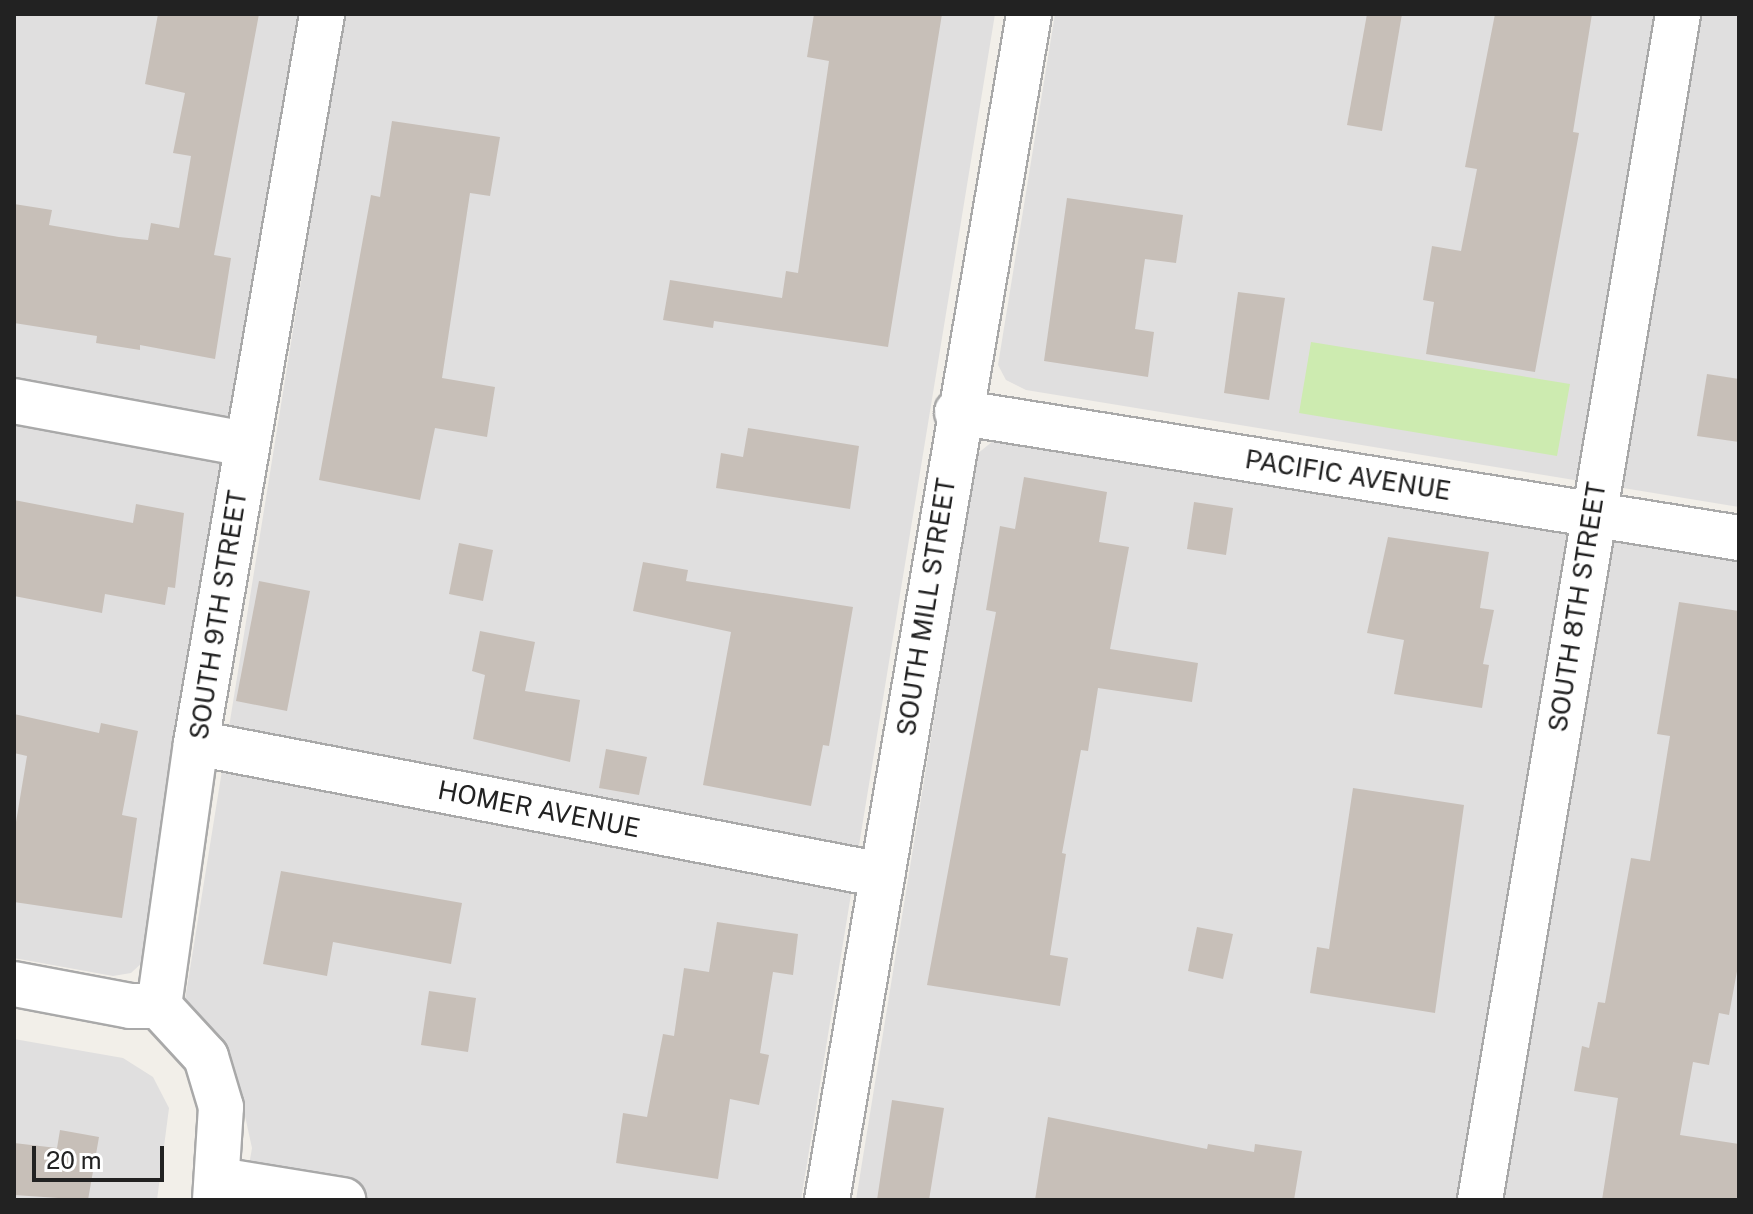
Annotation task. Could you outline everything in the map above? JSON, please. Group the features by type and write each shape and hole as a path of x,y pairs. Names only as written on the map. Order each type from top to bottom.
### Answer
{"street":[{"name":"SOUTH 9TH STREET","path":"159,1006 196,743 322,14"},
{"name":"SOUTH MILL STREET","path":"827,1200 957,412 1029,14"},
{"name":"SOUTH 8TH STREET","path":"1480,1200 1592,514 1678,14"},
{"path":"14,401 246,444"},
{"name":"PACIFIC AVENUE","path":"957,412 1739,538"},
{"name":"HOMER AVENUE","path":"196,743 882,875"},
{"path":"14,984 130,1006 159,1006 206,1057 221,1107 217,1190 343,1200"}],"shaded area":[{"path":"14,14 301,14 145,960 131,973 113,976 14,958"},
{"path":"344,14 995,14 801,1200 243,1200 252,1148 236,1075 185,1000"},
{"path":"1055,14 1739,14 1739,507 1026,390 1006,380 998,365"},
{"path":"998,437 1739,561 1739,1200 856,1200 977,454"},
{"path":"14,1039 123,1058 153,1077 169,1108 157,1200 14,1200"}],"green space":[{"path":"1311,342 1570,384 1557,456 1299,413"}],"building":[{"path":"158,14 259,14 214,255 231,258 215,359 140,345 140,350 96,343 97,336 14,323 14,204 52,210 49,225 119,237 148,240 151,223 179,228 191,156 173,153 185,93 145,84"},
{"path":"814,14 942,14 888,347 714,321 713,328 663,320 670,280 782,298 786,271 798,273 829,61 807,57"},
{"path":"1367,14 1402,14 1382,131 1347,125"},
{"path":"1495,14 1592,14 1573,132 1579,133 1535,372 1426,354 1434,302 1423,300 1432,246 1461,251 1477,169 1465,167"},
{"path":"392,121 500,137 490,196 470,193 442,378 495,387 487,437 435,428 420,500 319,480 371,195 380,197"},
{"path":"1067,198 1183,215 1176,263 1145,259 1135,329 1154,332 1148,377 1044,361"},
{"path":"1238,292 1285,298 1269,400 1224,393"},
{"path":"1707,374 1739,379 1739,442 1697,436"},
{"path":"748,428 859,446 850,509 716,488 721,453 743,457"},
{"path":"1024,477 1107,492 1099,542 1129,547 1110,649 1198,663 1192,702 1098,688 1088,751 1081,750 1062,853 1066,854 1050,955 1068,958 1060,1006 927,985 996,612 986,610 1000,526 1015,529"},
{"path":"14,500 133,523 136,504 184,513 175,588 168,587 165,605 105,594 102,613 14,596"},
{"path":"1194,502 1233,508 1226,555 1187,549"},
{"path":"1388,537 1489,552 1480,608 1494,610 1483,664 1489,665 1482,708 1394,694 1404,640 1367,633"},
{"path":"459,543 493,550 483,601 449,594"},
{"path":"643,562 688,570 686,581 853,607 829,746 823,745 811,806 703,785 731,632 633,611"},
{"path":"259,581 310,591 287,711 236,701"},
{"path":"1679,602 1739,611 1739,960 1729,1015 1719,1013 1709,1065 1693,1062 1680,1135 1739,1144 1739,1200 1602,1200 1618,1098 1574,1091 1582,1046 1589,1048 1598,1002 1605,1003 1631,858 1650,861 1670,736 1657,734"},
{"path":"480,631 535,642 525,691 580,700 570,762 473,739 485,675 472,671"},
{"path":"14,714 99,733 101,723 138,731 122,815 137,818 122,918 14,902 14,834 27,756 14,753"},
{"path":"606,749 647,757 639,795 599,788"},
{"path":"1353,788 1464,805 1435,1013 1310,993 1317,947 1329,949"},
{"path":"281,871 462,903 451,964 333,942 327,976 263,964"},
{"path":"717,922 798,934 793,975 773,972 760,1053 769,1055 759,1105 730,1099 718,1179 616,1163 623,1113 647,1117 663,1034 674,1036 684,968 709,972"},
{"path":"1197,927 1233,934 1223,979 1188,971"},
{"path":"429,991 476,998 468,1052 421,1045"},
{"path":"892,1100 944,1108 929,1200 877,1200"},
{"path":"1048,1117 1207,1149 1208,1144 1254,1152 1255,1144 1302,1151 1294,1200 1035,1200"},
{"path":"60,1130 99,1137 88,1200 14,1195 14,1143 57,1148"}]}
